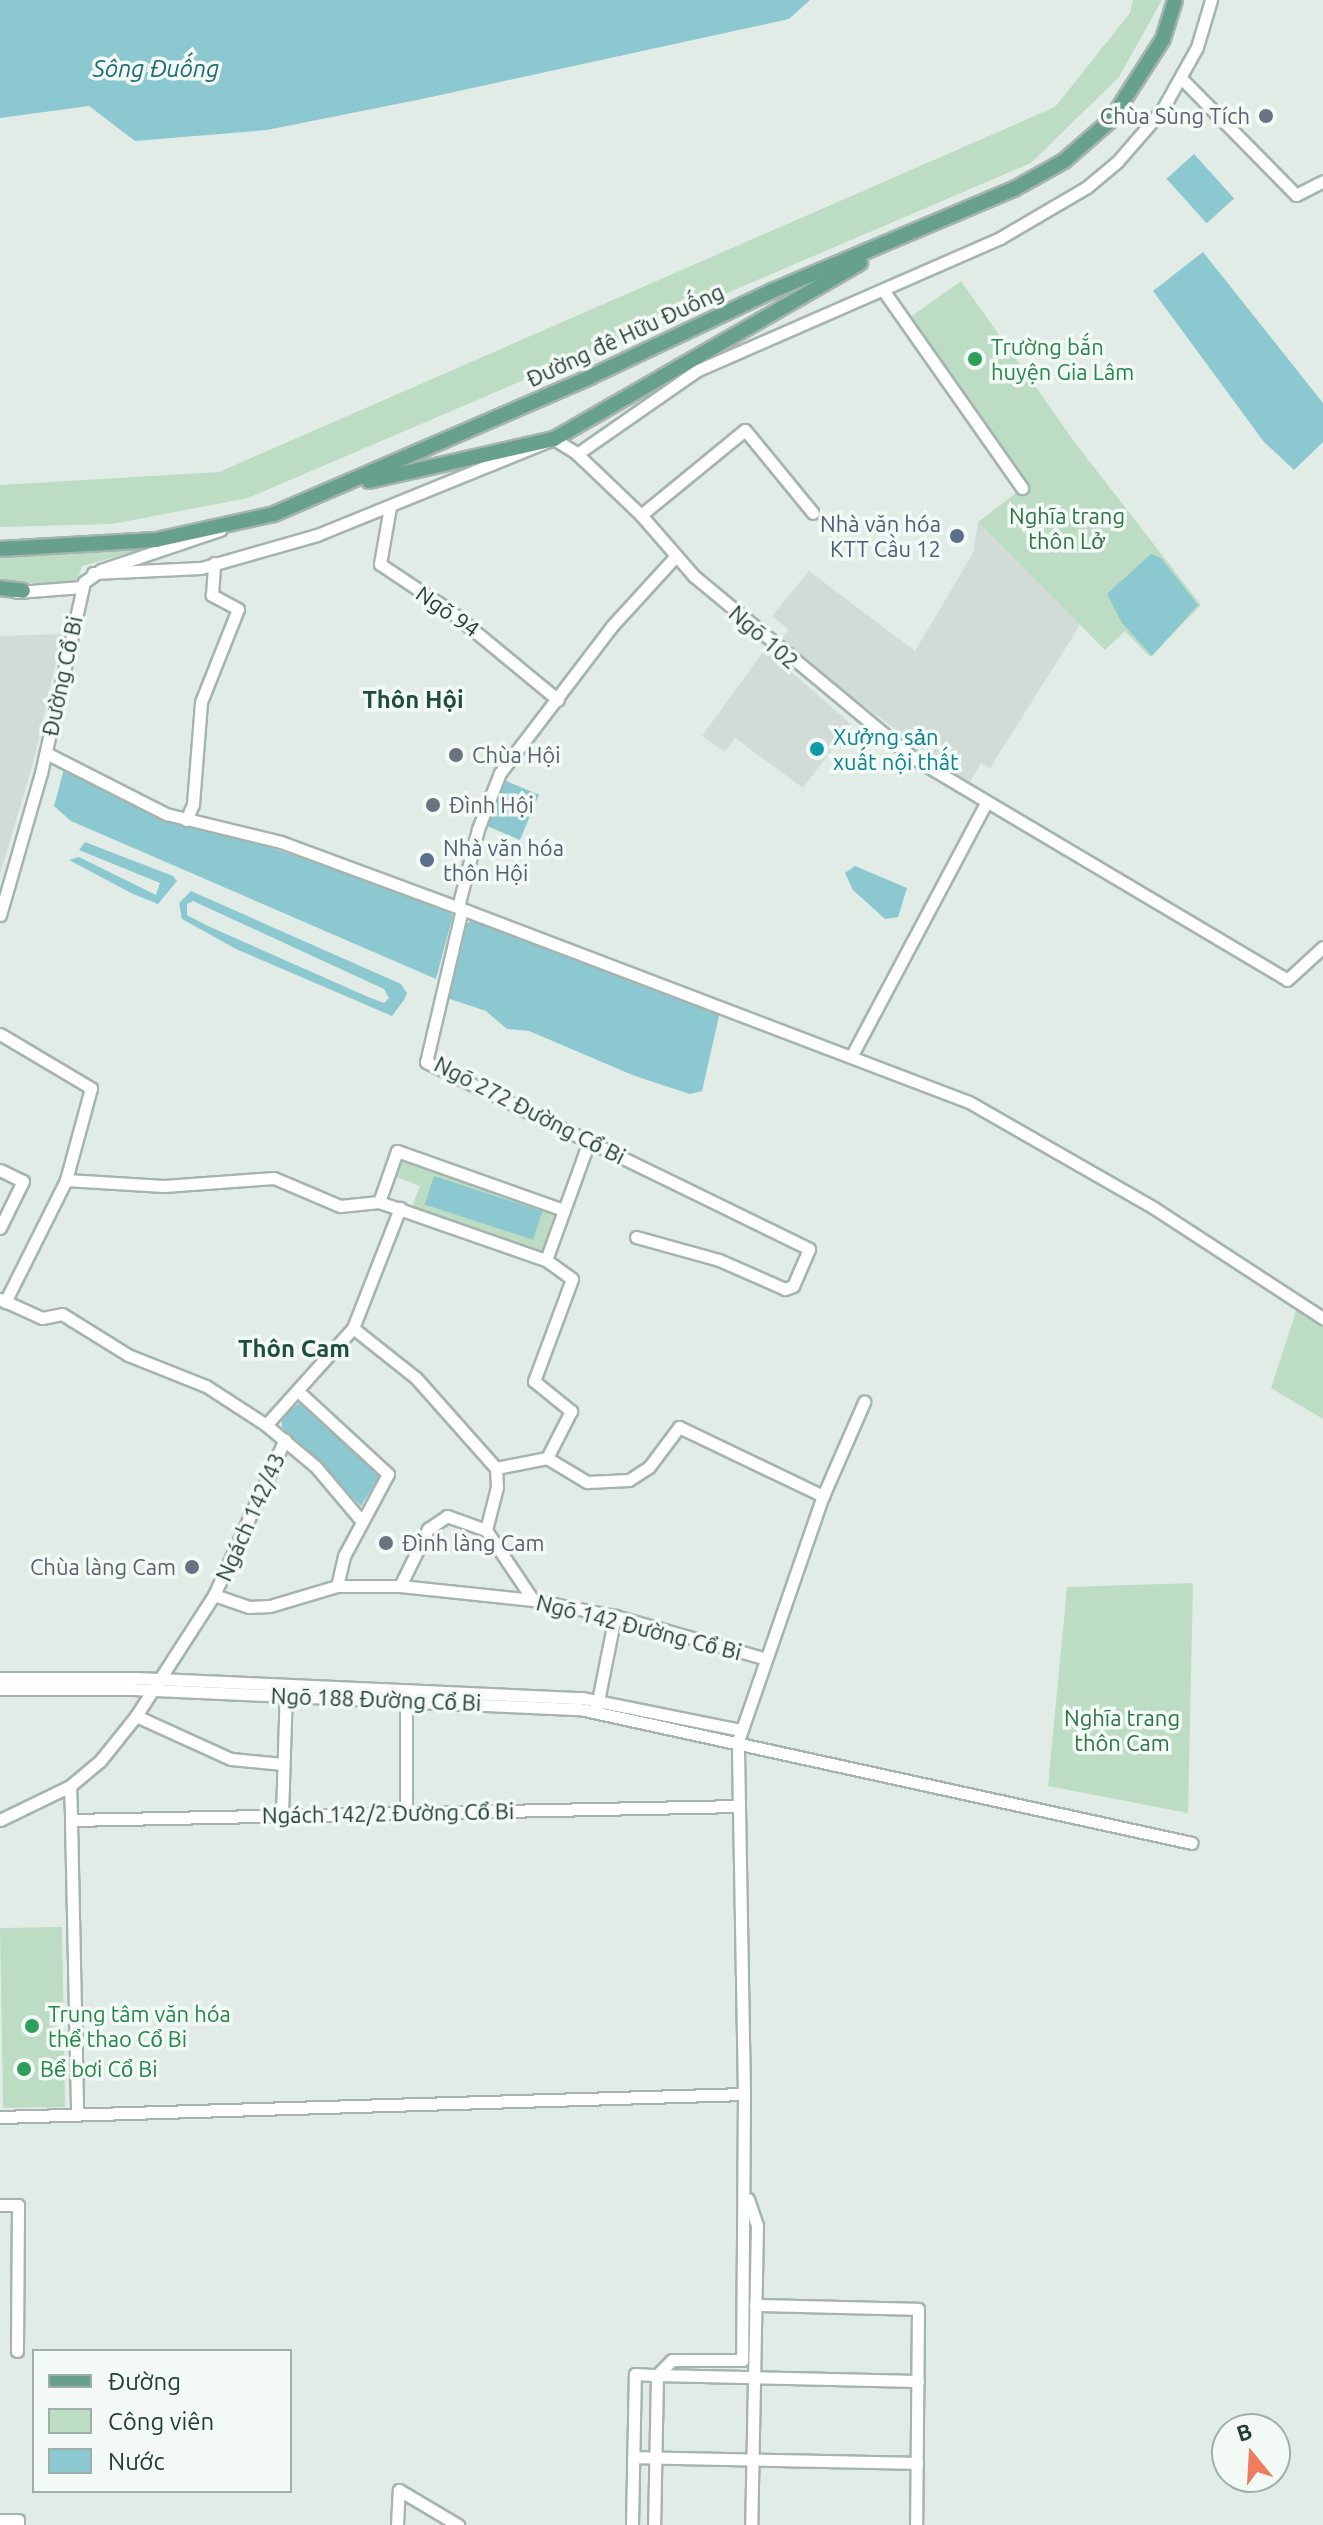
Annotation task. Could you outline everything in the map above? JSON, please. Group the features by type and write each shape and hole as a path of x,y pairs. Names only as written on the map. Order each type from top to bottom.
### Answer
{"main road":[{"name":"Đường đê Hữu Đuống","path":"0,549 127,544 223,529 330,491 776,289 898,241 1014,189 1093,139 1140,83 1163,39 1175,0"},
{"path":"330,491 554,439 898,241"},
{"path":"0,591 23,591"}],"street":[{"path":"577,454 698,370 1000,238 1087,187 1142,136 1181,78 1211,0"},
{"path":"1181,78 1296,195 1323,181"},
{"path":"883,290 1022,488"},
{"path":"641,515 745,430 813,513"},
{"path":"93,573 144,573 214,563 317,535 554,439"},
{"name":"Ngõ 102","path":"554,439 577,454 641,515 676,556 862,719 992,806 1287,980 1323,947"},
{"name":"Ngõ 94","path":"390,507 380,564 470,626 558,700"},
{"path":"93,573 223,529"},
{"path":"460,908 478,829 500,773 612,626 676,556"},
{"path":"186,820 193,804 201,702 238,609 212,595 214,563"},
{"name":"Đường Cổ Bi","path":"0,915 46,753 82,587 93,573"},
{"path":"23,591 82,587"},
{"path":"46,753 142,803 186,820 281,842 852,1055 969,1102 1073,1159 1323,1318"},
{"path":"852,1055 992,806"},
{"name":"Ngõ 272 Đường Cổ Bi","path":"460,908 426,1062 809,1249 792,1287 768,1282 719,1260 636,1237"},
{"path":"0,1034 91,1088 66,1180 3,1301 42,1318 62,1314 128,1355 199,1382 285,1439 360,1519"},
{"path":"546,1260 589,1141"},
{"path":"379,1202 397,1151 564,1210"},
{"path":"0,1170 23,1181 0,1228"},
{"path":"66,1180 192,1185 261,1176 340,1206 379,1202 400,1208 546,1260 572,1279 534,1381 571,1411 547,1458"},
{"path":"266,1425 299,1392 353,1328 400,1208"},
{"path":"353,1328 416,1378 496,1468 497,1487 486,1530"},
{"path":"299,1392 388,1474 360,1519 337,1586"},
{"path":"654,2525 657,2375 672,2360 742,2360 744,2094 740,1735 763,1658 823,1496 864,1402"},
{"path":"496,1468 547,1458 587,1482 629,1480 649,1467 679,1427 823,1496"},
{"name":"Ngách 142/43","path":"214,1595 285,1439"},
{"path":"400,1586 428,1529 439,1518 486,1530 533,1600"},
{"name":"Ngõ 142 Đường Cổ Bi","path":"214,1595 249,1607 270,1606 337,1586 400,1586 533,1600 615,1616 763,1658"},
{"path":"0,1820 70,1786 100,1761 136,1716 214,1595"},
{"path":"597,1706 615,1616"},
{"name":"Ngõ 188 Đường Cổ Bi","path":"0,1678 406,1694 597,1706 740,1735 1192,1843"},
{"name":"Ngõ 188 Đường Cổ Bi","path":"0,1689 157,1685"},
{"path":"282,1815 286,1690"},
{"path":"406,1694 406,1813"},
{"path":"136,1716 231,1759 283,1764"},
{"path":"70,1786 77,2115"},
{"name":"Ngách 142/2 Đường Cổ Bi","path":"71,1820 739,1806"},
{"path":"0,2117 744,2094"},
{"path":"744,2183 757,2225 751,2525"},
{"path":"0,2205 18,2205 17,2351"},
{"path":"755,2305 918,2309 916,2525"},
{"path":"632,2525 635,2374 918,2381"},
{"path":"633,2457 917,2463"},
{"path":"397,2525 399,2490 458,2525"},
{"path":"0,2520 18,2520 18,2525"}],"shaded area":[{"path":"978,522 1080,625 990,768 981,763 969,784 778,642 789,630 772,616 809,571 915,651 973,553"},
{"path":"62,634 34,760 0,874 0,636"},
{"path":"765,649 851,724 803,788 735,738 725,752 702,736"}],"green space":[{"path":"1133,0 1162,0 1119,77 1031,163 248,498 112,524 0,527 0,485 219,472 1055,107 1130,13"},
{"name":"Nghĩa trang thôn Lở","path":"961,281 1076,444 1201,605 1150,657 1125,631 1105,650 978,522 1020,490 906,320"},
{"path":"180,539 82,566 76,584 0,582 0,553 69,552"},
{"path":"397,1151 564,1210 546,1260 410,1212 420,1186 389,1174"},
{"path":"1297,1308 1323,1323 1323,1419 1271,1388"},
{"name":"Nghĩa trang thôn Cam","path":"1193,1583 1188,1813 1048,1786 1067,1587"},
{"name":"Trung tâm văn hóa thể thao Cổ Bi","path":"62,1927 65,2107 3,2108 0,1928"}],"water":[{"name":"Sông Đuống","path":"0,0 810,0 789,19 422,99 267,130 135,141 89,106 0,118"},
{"path":"1194,154 1234,199 1207,223 1167,179"},
{"path":"1203,252 1323,403 1323,442 1294,470 1264,442 1153,291"},
{"path":"1151,554 1161,558 1198,605 1152,656 1122,623 1107,594"},
{"path":"64,769 169,822 250,841 427,900 453,915 436,979 71,821 54,806"},
{"path":"504,780 539,795 520,840 485,825"},
{"path":"85,842 173,876 177,881 158,904 133,894 69,860 79,857 156,895 160,883 79,850"},
{"path":"855,866 907,888 898,917 885,919 853,890 845,873"},
{"path":"191,891 401,984 407,993 392,1016 236,949 182,919 179,903","holes":["193,901 384,989 389,998 384,1003 208,926 187,915 187,904"]},
{"path":"472,920 720,1012 702,1091 690,1094 635,1076 529,1031 507,1029 486,1011 444,997 461,928"},
{"path":"434,1176 542,1211 533,1240 425,1205"},
{"path":"301,1402 380,1475 361,1506 282,1427 281,1416"}],"place":[{"name":"Chùa Sùng Tích","path":"1266,116"},
{"name":"Trường bắn huyện Gia Lâm","path":"975,359"},
{"name":"Nhà văn hóa KTT Cầu 12","path":"957,536"},
{"name":"Xưởng sản xuất nội thất","path":"817,749"},
{"name":"Chùa Hội","path":"456,755"},
{"name":"Đình Hội","path":"433,805"},
{"name":"Nhà văn hóa thôn Hội","path":"427,860"},
{"name":"Đình làng Cam","path":"386,1543"},
{"name":"Chùa làng Cam","path":"192,1567"},
{"name":"Trung tâm văn hóa thể thao Cổ Bi","path":"32,2026"},
{"name":"Bể bơi Cổ Bi","path":"24,2069"}],"district":[{"name":"Thôn Hội","path":"413,700"},
{"name":"Thôn Cam","path":"294,1349"}]}
